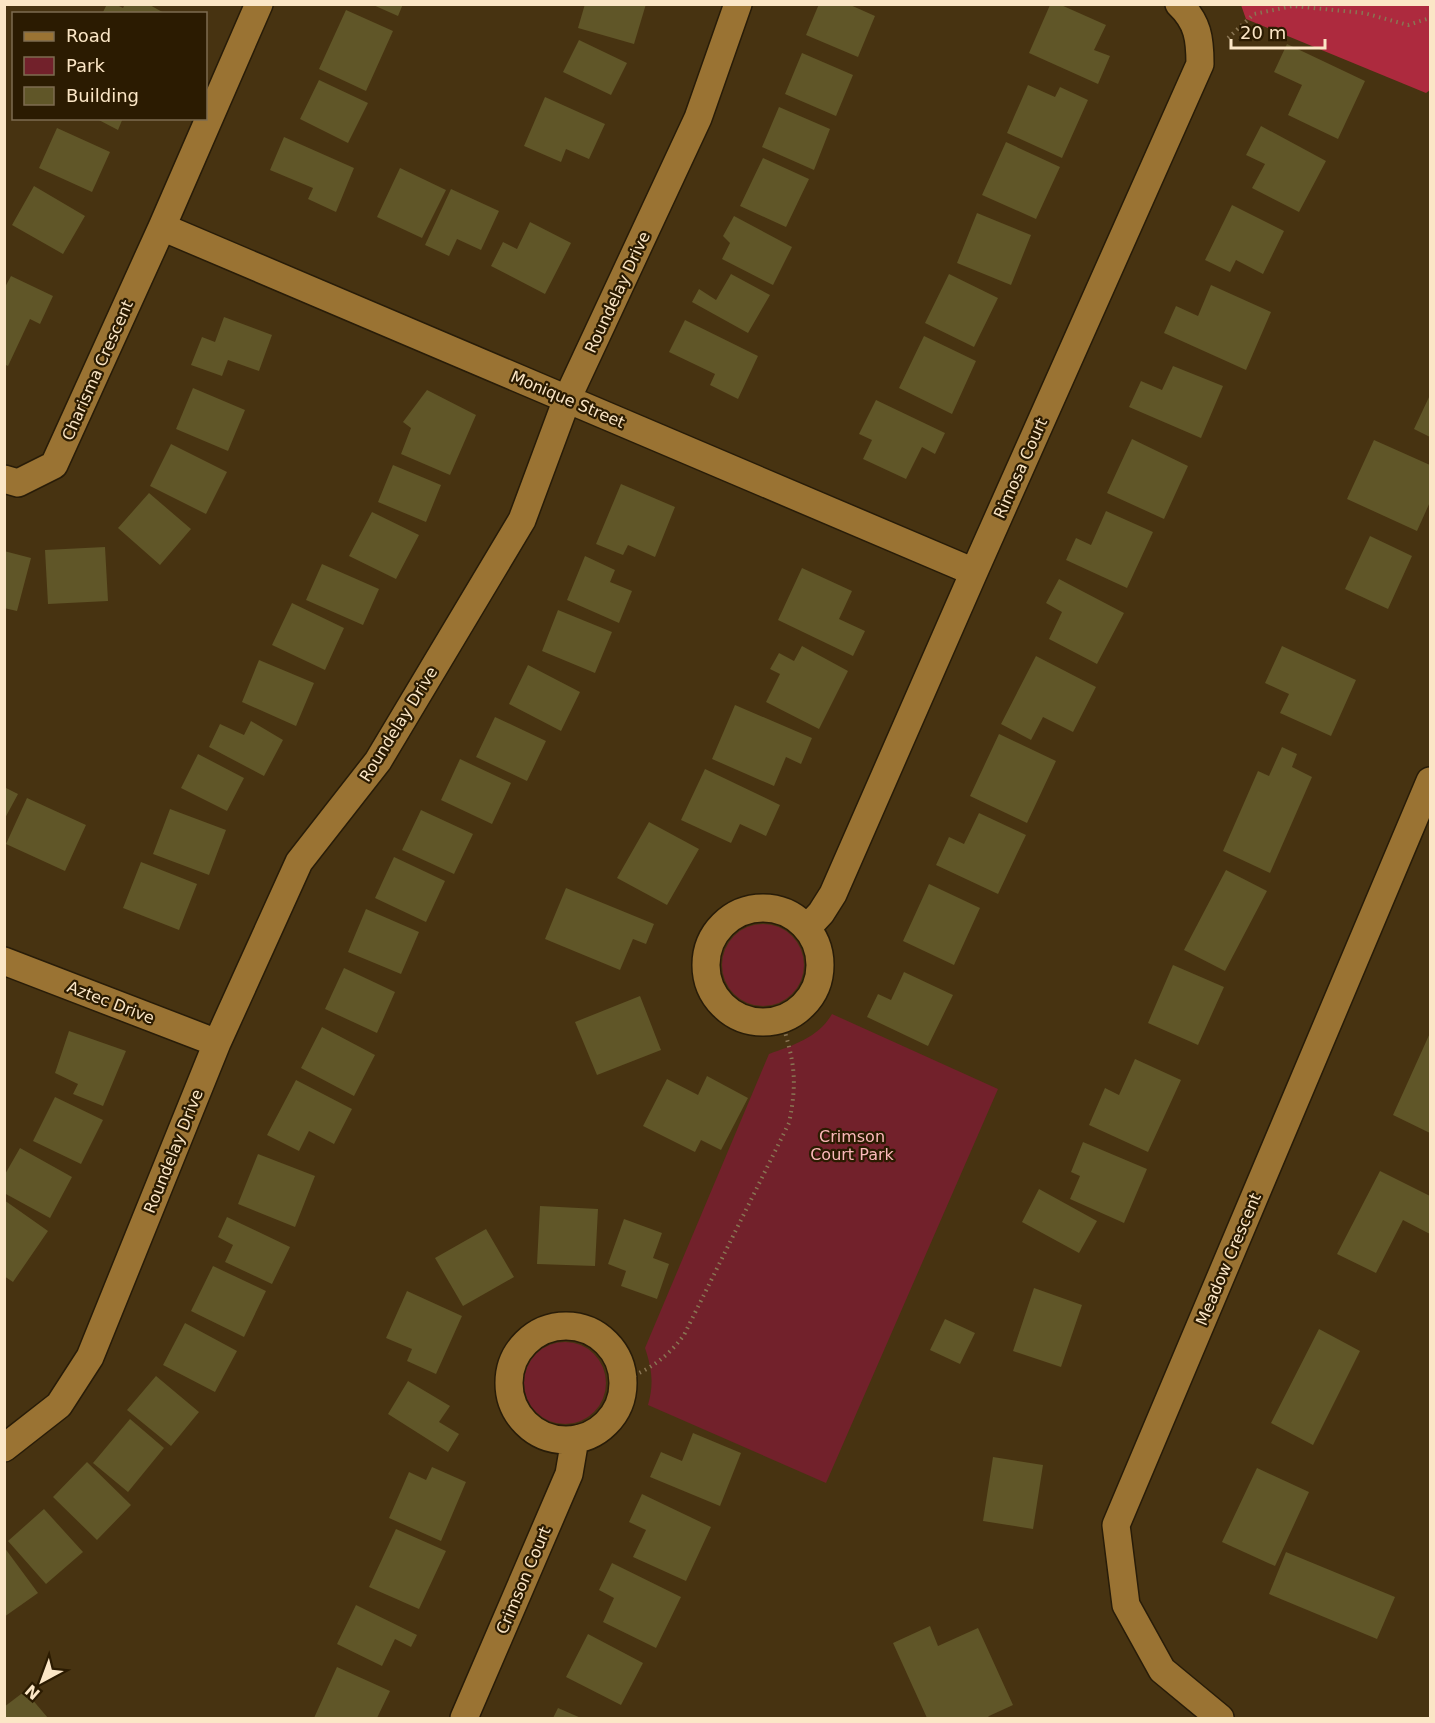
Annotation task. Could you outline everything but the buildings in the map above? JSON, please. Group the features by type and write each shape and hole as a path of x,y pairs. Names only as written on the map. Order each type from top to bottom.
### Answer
{"street":[{"path":"162,226 260,4"},
{"name":"Roundelay Drive","path":"4,1448 59,1405 90,1357 217,1043 299,862 378,761 522,520 567,399 698,118 738,4"},
{"name":"Rimosa Court","path":"807,928 822,913 833,894 1200,64 1200,44 1191,15 1179,4"},
{"name":"Monique Street","path":"162,226 974,572"},
{"name":"Charisma Crescent","path":"4,479 18,483 54,465 162,226"},
{"name":"Meadow Crescent","path":"1220,1719 1162,1670 1126,1605 1116,1525 1431,781"},
{"path":"755,908 774,908 792,916 807,928 819,953 819,980 810,997 798,1010 781,1019 763,1022 745,1019 729,1010 716,997 708,979 706,960 711,942 721,925 737,914 755,908"},
{"name":"Aztec Drive","path":"4,961 217,1043"},
{"path":"557,1326 576,1327 595,1334 609,1347 619,1362 623,1380 621,1399 613,1416 600,1429 584,1438 565,1441 547,1437 531,1429 518,1415 510,1398 508,1378 513,1360 524,1344 539,1332 557,1326"},
{"name":"Crimson Court","path":"464,1719 568,1474 575,1439"}],"path":[{"path":"1200,64 1254,14 1293,6 1364,13 1408,25 1431,18"},
{"path":"623,1380 647,1371 662,1361 674,1350 684,1335 789,1123 795,1096 795,1069 781,1019"}],"green space":[{"path":"763,924 779,927 792,936 801,949 804,965 801,981 792,994 779,1003 763,1006 747,1003 734,994 725,981 722,965 725,949 734,936 747,927"},
{"name":"Crimson Court Park","path":"832,1014 998,1089 826,1483 648,1405 651,1376 645,1348 769,1054 813,1034 827,1022"},
{"path":"565,1342 581,1345 594,1354 603,1367 606,1383 603,1399 594,1412 581,1421 565,1424 549,1421 536,1412 527,1399 524,1383 527,1367 536,1354 549,1345"}],"shaded area":[{"path":"1241,5 1430,5 1430,90 1426,93 1246,19"}]}
